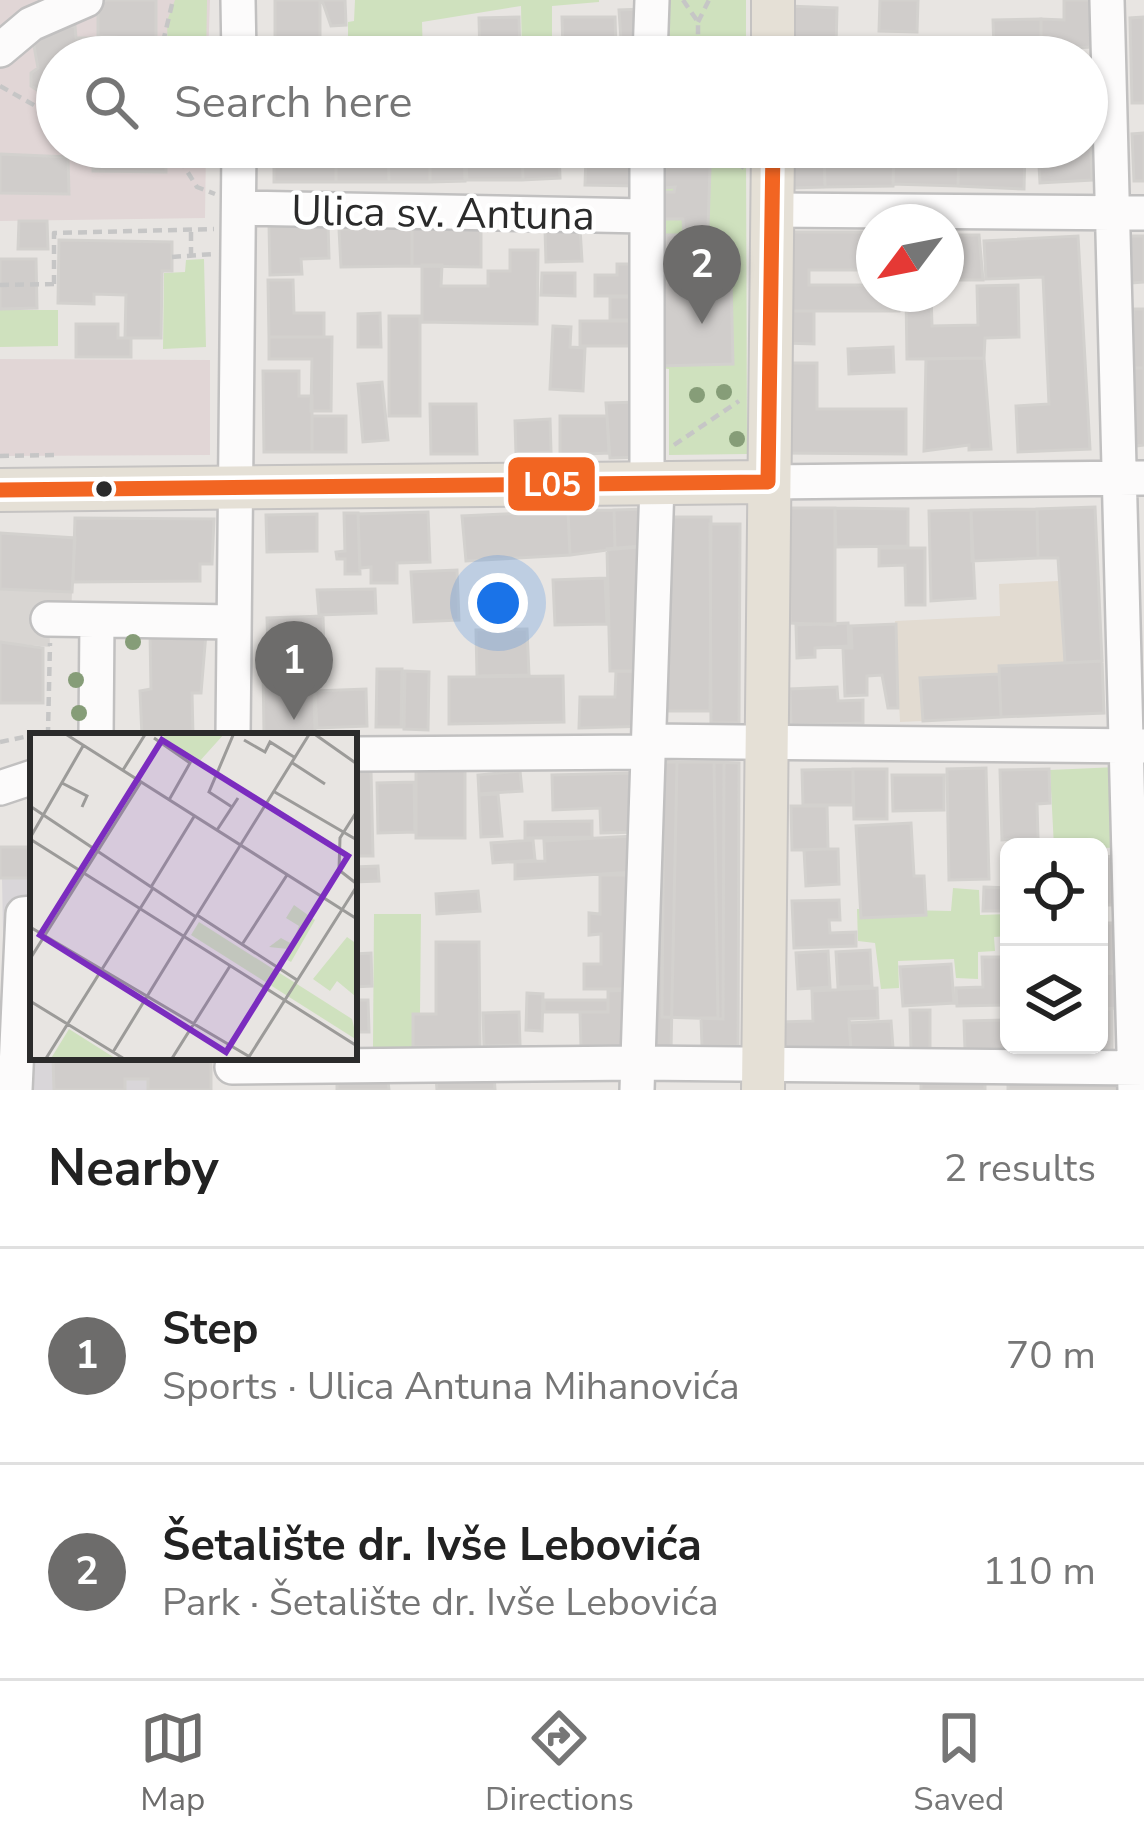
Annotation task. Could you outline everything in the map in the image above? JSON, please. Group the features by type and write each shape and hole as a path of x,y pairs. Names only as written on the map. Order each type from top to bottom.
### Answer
{"main road":[{"path":"773,0 773,36"},
{"path":"755,168 772,210 763,1078"},
{"path":"0,490 651,475 768,482"}],"street":[{"path":"0,50 31,24 86,0"},
{"path":"238,0 239,36"},
{"path":"651,36 652,0"},
{"path":"232,1071 763,1078 1138,1076 1129,213 1107,0"},
{"path":"233,733 228,210 235,168"},
{"path":"637,1076 651,475 647,168"},
{"name":"Ulica sv. Antuna","path":"228,210 645,216"},
{"path":"772,210 1129,213"},
{"path":"768,482 1131,478"},
{"path":"48,619 234,622"},
{"path":"96,733 98,620"},
{"path":"357,754 768,742 1135,746"},
{"path":"0,788 30,778"},
{"path":"15,1090 23,914 30,914"}],"path":[{"path":"164,36 173,0"},
{"path":"683,0 698,22"},
{"path":"698,36 698,22 709,0"},
{"path":"0,86 36,106"},
{"path":"0,285 56,284 54,233 190,231 228,210 197,187 185,168"},
{"path":"190,231 191,256"},
{"path":"172,257 221,254"},
{"path":"651,475 748,393"},
{"path":"48,619 52,733"},
{"path":"0,742 30,737"}],"shaded area":[{"path":"0,0 210,0 209,36 36,36 36,168 206,168 205,218 0,221"},
{"path":"0,359 210,360 210,455 0,456"},
{"path":"1095,507 1104,713 900,722 895,621 1000,616 999,584 1058,581 1058,559 1038,558 1037,509"},
{"path":"0,589 72,592 71,620 49,619 50,647 0,642"},
{"path":"2,878 30,878 30,1060 148,1060 148,1090 6,1090"}],"green space":[{"path":"175,0 207,0 206,36 167,36"},
{"path":"355,0 599,0 552,6 552,36 522,36 521,6 422,22 422,36 348,36 348,22 354,21"},
{"path":"664,0 746,0 746,36 663,36"},
{"path":"660,168 746,168 747,454 669,455 669,369 659,368"},
{"path":"204,259 206,347 163,349 164,273 185,272 186,260"},
{"path":"0,310 58,310 58,346 0,347"},
{"path":"1117,767 1121,848 1108,848 1108,838 1054,838 1050,770"},
{"path":"953,888 979,890 980,915 1000,914 995,951 978,952 978,979 956,978 954,959 898,961 899,988 881,989 875,943 858,941 857,909 951,911"},
{"path":"374,914 421,914 420,1014 413,1015 413,1047 373,1047"}],"building":[{"path":"156,0 156,36 98,36 98,4"},
{"path":"275,0 320,0 320,36 275,36"},
{"path":"322,0 345,0 346,25 331,26"},
{"path":"880,0 918,0 917,32 879,31"},
{"path":"1064,0 1092,0 1093,36 1041,36 1041,19 1064,20"},
{"path":"787,6 837,8 836,36 786,36"},
{"path":"644,9 645,36 621,36 619,10"},
{"path":"519,17 519,36 479,36 479,18"},
{"path":"562,17 615,17 616,36 563,36"},
{"path":"1144,17 1144,103 1132,103 1130,18"},
{"path":"1041,19 1041,36 994,36 993,20"},
{"path":"75,26 76,36 36,36 36,57 31,29"},
{"path":"1144,133 1144,181 1134,181 1132,134"},
{"path":"0,154 36,156 36,168 68,168 69,194 0,193"},
{"path":"93,168 166,168 166,172"},
{"path":"274,168 336,168 336,182 274,182"},
{"path":"336,168 389,168 389,182 336,182"},
{"path":"389,168 430,168 430,182 389,182"},
{"path":"430,168 465,168 465,181 430,182"},
{"path":"466,168 523,168 523,180 467,180"},
{"path":"523,168 560,168 560,178 523,180"},
{"path":"586,168 638,168 638,186 585,185"},
{"path":"665,168 710,168 707,256 665,256 666,235 684,235 683,219 664,219 664,192 674,192 675,187 664,188"},
{"path":"789,168 825,168 825,187 789,188"},
{"path":"824,168 894,168 893,186 825,187"},
{"path":"893,168 958,168 958,186 893,184"},
{"path":"958,168 1024,168 1024,189 958,186"},
{"path":"1039,168 1092,168 1092,180 1040,183"},
{"path":"19,221 47,221 48,249 18,249"},
{"path":"328,223 329,258 301,259 302,274 270,275 269,224"},
{"path":"412,228 481,229 481,267 412,266"},
{"path":"412,228 412,266 341,267 339,229"},
{"path":"580,228 582,261 546,262 545,229"},
{"path":"785,232 856,232 856,270 809,270 809,285 856,285 856,311 785,311"},
{"path":"964,235 979,235 983,280 964,280"},
{"path":"1078,236 1090,449 1018,452 1016,406 1049,404 1043,277 986,279 984,241"},
{"path":"1130,236 1144,236 1144,282 1132,283"},
{"path":"59,240 172,242 172,271 162,271 161,338 125,338 126,295 94,294 94,304 58,303"},
{"path":"510,250 538,250 537,324 422,322 422,265 442,265 441,286 488,286 488,271 510,271"},
{"path":"0,259 36,259 37,308 0,309"},
{"path":"617,264 643,264 643,296 595,296 595,275 617,275"},
{"path":"542,273 575,273 575,296 541,295"},
{"path":"268,280 293,280 294,313 324,313 324,337 269,337"},
{"path":"731,280 733,364 659,366 656,282"},
{"path":"1018,285 1019,337 985,338 984,358 907,359 906,312 932,312 932,326 978,325 977,286"},
{"path":"610,297 643,297 643,320 610,320"},
{"path":"1133,309 1144,309 1144,368 1134,368"},
{"path":"785,311 814,311 814,344 785,343"},
{"path":"380,313 381,347 358,347 358,314"},
{"path":"389,316 420,316 420,416 389,416"},
{"path":"580,321 641,321 641,346 580,346"},
{"path":"76,324 118,324 118,338 131,338 131,357 76,357"},
{"path":"553,326 571,327 570,347 585,348 583,391 550,389"},
{"path":"269,337 332,337 331,411 311,411 312,359 269,359"},
{"path":"893,347 894,372 849,374 848,349"},
{"path":"984,358 991,449 969,450 969,445 924,451 926,359"},
{"path":"780,363 817,363 817,409 906,409 906,454 780,453"},
{"path":"1134,368 1144,368 1144,445 1136,446"},
{"path":"263,371 299,371 299,396 312,396 312,452 264,452"},
{"path":"382,382 388,440 363,442 358,384"},
{"path":"641,402 642,457 610,458 606,403"},
{"path":"430,404 476,404 477,454 431,454"},
{"path":"312,416 346,416 346,452 312,452"},
{"path":"560,416 607,416 609,453 560,455"},
{"path":"550,419 551,452 516,454 515,421"},
{"path":"1095,507 1102,661 1065,663 1058,558 1038,558 1037,509"},
{"path":"790,508 835,508 835,625 790,623"},
{"path":"835,508 908,509 908,546 836,547"},
{"path":"650,509 650,546 615,549 614,510"},
{"path":"1037,509 1038,558 972,561 971,510"},
{"path":"614,510 615,549 570,555 568,511"},
{"path":"971,510 975,598 931,601 929,511"},
{"path":"568,511 570,555 466,561 462,516"},
{"path":"428,512 430,562 397,563 397,583 371,583 371,567 360,568 358,514"},
{"path":"344,513 358,513 360,574 345,574 345,559 337,559 336,552 345,551"},
{"path":"317,514 317,551 267,552 266,515"},
{"path":"672,517 711,517 710,711 667,711"},
{"path":"75,518 214,519 212,564 200,564 200,581 73,582"},
{"path":"710,524 740,524 739,723 711,723"},
{"path":"0,533 75,538 72,592 0,589"},
{"path":"643,546 642,671 610,671 607,549"},
{"path":"879,548 925,548 925,605 906,605 905,565 879,566"},
{"path":"457,570 459,620 414,622 411,572"},
{"path":"605,578 607,624 555,625 553,580"},
{"path":"375,589 376,613 319,615 317,590"},
{"path":"323,616 324,652 268,651 267,618"},
{"path":"848,623 849,646 815,648 815,657 797,658 796,625"},
{"path":"896,624 898,708 888,708 882,675 867,676 867,695 845,696 843,648 852,648 851,626"},
{"path":"527,629 529,675 477,676 476,630"},
{"path":"150,632 206,633 201,693 192,693 193,733 142,733 140,691 151,689"},
{"path":"0,642 43,648 43,703 0,703"},
{"path":"1102,661 1104,713 1001,717 999,666"},
{"path":"263,663 295,663 296,692 314,692 315,731 264,732"},
{"path":"377,669 402,669 401,727 376,727"},
{"path":"405,671 429,672 428,730 404,729"},
{"path":"616,671 651,672 649,726 579,728 580,697 615,697"},
{"path":"999,674 1001,717 923,721 920,678"},
{"path":"563,676 564,722 449,724 449,677"},
{"path":"837,687 838,701 863,700 863,723 791,725 790,689"},
{"path":"366,689 367,726 317,728 315,691"},
{"path":"656,761 677,762 671,1050 650,1050"},
{"path":"664,762 724,762 723,1019 662,1017"},
{"path":"714,762 739,763 738,1046 702,1046 701,1018 718,1018"},
{"path":"986,768 989,879 949,880 947,769"},
{"path":"416,769 465,769 465,838 416,838"},
{"path":"853,769 853,805 803,805 802,770"},
{"path":"853,769 887,769 887,819 854,819"},
{"path":"1049,769 1050,803 1037,804 1038,838 1002,838 1000,770"},
{"path":"357,771 371,771 373,856 357,856"},
{"path":"520,771 522,791 479,794 478,775"},
{"path":"637,773 639,832 601,833 600,808 553,810 552,775"},
{"path":"892,775 944,775 944,810 893,811"},
{"path":"414,782 415,832 378,833 377,783"},
{"path":"498,794 502,836 481,837 479,795"},
{"path":"791,806 827,806 828,849 792,850"},
{"path":"592,821 592,837 525,838 525,822"},
{"path":"911,823 914,876 924,876 926,915 861,918 856,826"},
{"path":"634,836 636,872 515,879 515,862 545,861 544,841"},
{"path":"533,840 535,860 493,863 491,843"},
{"path":"0,847 30,847 30,878 0,878"},
{"path":"838,849 839,884 806,886 804,850"},
{"path":"1108,856 1118,857 1117,905 1108,905"},
{"path":"378,866 379,881 357,882 357,867"},
{"path":"600,875 637,875 637,989 584,989 584,964 601,964 601,934 589,935 589,913 600,914"},
{"path":"984,887 1000,888 1000,911 983,911"},
{"path":"478,891 480,911 437,914 436,894"},
{"path":"839,900 840,920 829,920 830,933 856,932 856,946 794,948 792,901"},
{"path":"1108,923 1120,923 1119,972 1108,971"},
{"path":"436,942 479,942 480,1047 413,1047 413,1014 436,1014"},
{"path":"870,950 872,986 838,987 836,952"},
{"path":"828,951 830,987 798,989 796,953"},
{"path":"371,953 372,986 357,987 357,954"},
{"path":"982,957 1000,957 1000,1005 957,1006 956,988 983,987"},
{"path":"951,964 954,1003 903,1006 900,967"},
{"path":"1120,973 1122,1008 1108,1009 1108,974"},
{"path":"877,988 878,1018 849,1019 851,1050 782,1053 781,1022 813,1021 812,991"},
{"path":"633,990 634,1045 581,1046 580,1012 608,1012 608,991"},
{"path":"527,993 543,994 542,1031 526,1030"},
{"path":"357,1000 368,1000 369,1032 357,1032"},
{"path":"544,1000 608,1000 608,1012 544,1012"},
{"path":"1108,1009 1112,1009 1112,1050 1108,1050"},
{"path":"910,1010 930,1010 930,1049 911,1049"},
{"path":"519,1012 520,1045 484,1046 483,1013"},
{"path":"1000,1020 1000,1049 965,1049 964,1021"},
{"path":"891,1021 893,1048 851,1050 849,1023"},
{"path":"53,1060 211,1060 211,1090 148,1090 148,1079 125,1079 125,1090 54,1090"},
{"path":"494,1074 495,1090 437,1090 436,1076"},
{"path":"1118,1079 1118,1090 1008,1090 1008,1080"},
{"path":"388,1081 389,1090 337,1090 337,1083"},
{"path":"921,1083 985,1083 985,1090 921,1090"}],"transit line":[{"name":"L05","path":"0,490 768,482 773,168"}],"place":[{"name":"Šetalište dr. Ivše Lebovića","path":"702,324"},
{"name":"Step","path":"294,720"}]}
